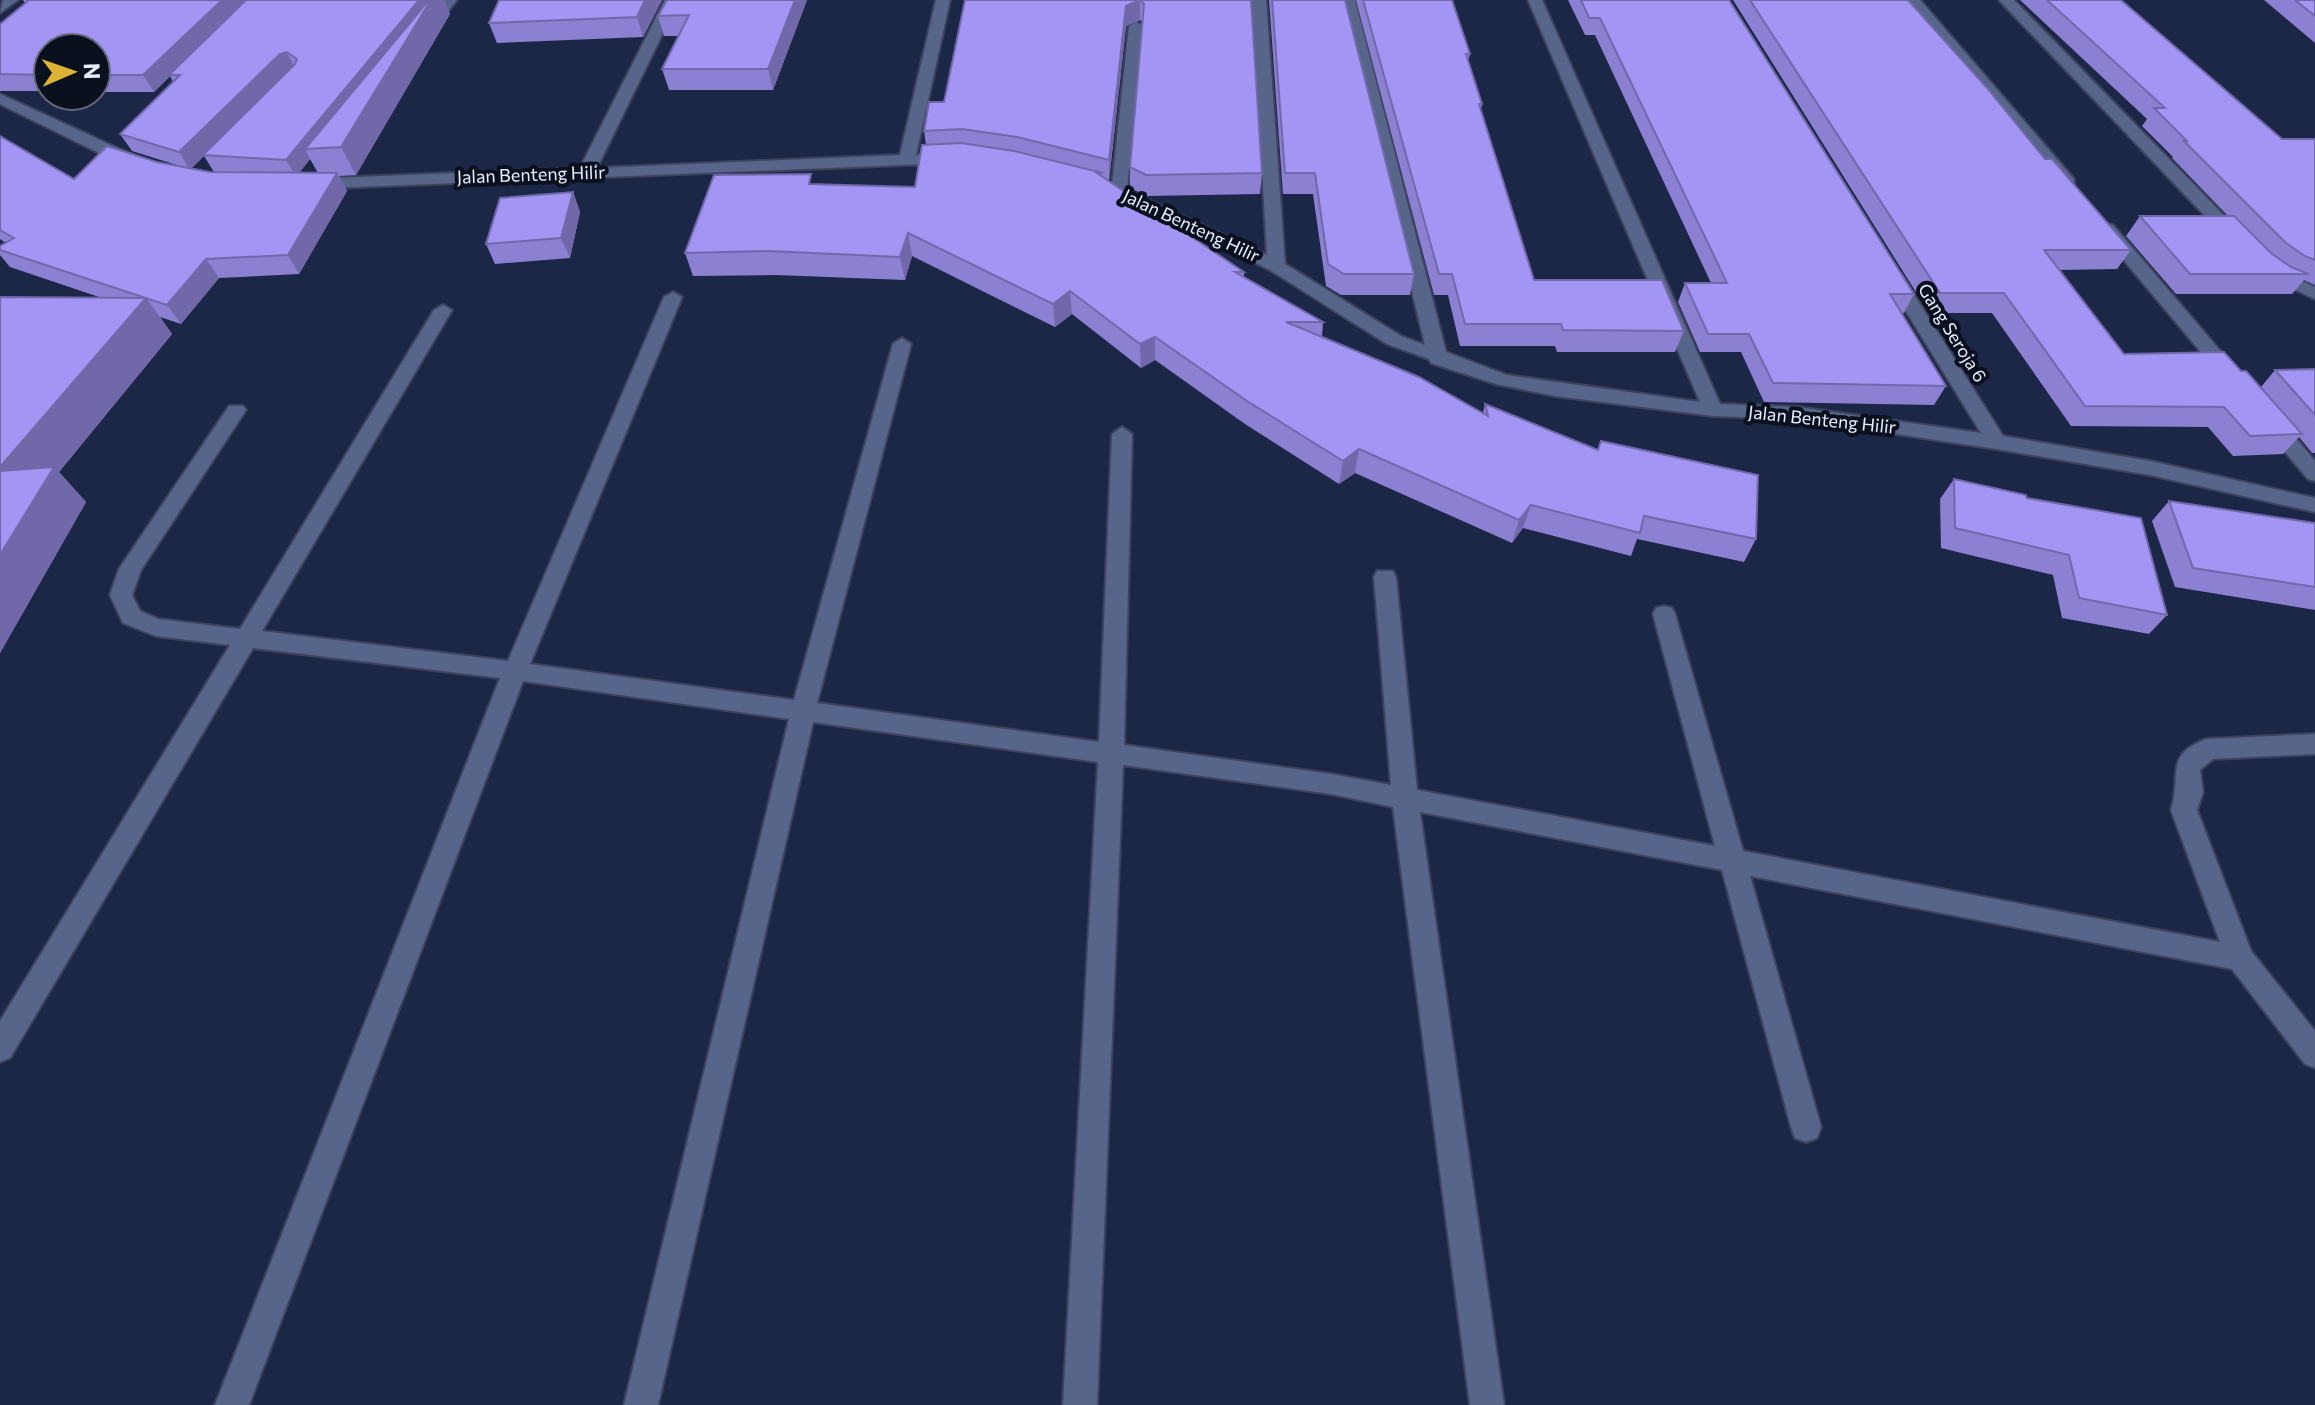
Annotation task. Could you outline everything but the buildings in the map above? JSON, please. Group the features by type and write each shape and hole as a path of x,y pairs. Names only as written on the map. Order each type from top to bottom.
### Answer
{"street":[{"path":"0,9 11,0"},
{"path":"411,48 450,0"},
{"path":"586,173 672,0"},
{"path":"907,159 943,0"},
{"path":"1259,0 1276,266"},
{"path":"1348,0 1438,359"},
{"path":"1535,0 1713,410"},
{"path":"1913,0 2078,194"},
{"path":"2006,0 2264,268 2283,281 2315,294"},
{"path":"1119,192 1136,26"},
{"path":"0,98 112,146 153,168"},
{"name":"Jalan Benteng Hilir","path":"300,180 586,173 907,159 977,160"},
{"name":"Jalan Benteng Hilir","path":"1096,185 1119,192 1276,266 1394,340 1438,359 1516,383 1713,410 1797,413 1996,442 2150,468 2315,505"},
{"path":"2099,219 2243,389"},
{"name":"Gang Seroja 6","path":"1881,256 1996,442"},
{"path":"232,1405 515,671 673,297"},
{"path":"0,1048 443,310"},
{"path":"641,1405 803,711 902,344"},
{"path":"236,410 130,569 121,595 131,617 156,627 515,671 1331,784 2240,958"},
{"path":"2263,413 2315,474"},
{"path":"1080,1405 1111,754 1122,434"},
{"path":"1385,577 1405,798 1487,1405"},
{"path":"1664,614 1806,1127"},
{"path":"2315,744 2207,749 2187,766 2190,792 2184,810 2240,958 2315,1054"}]}
